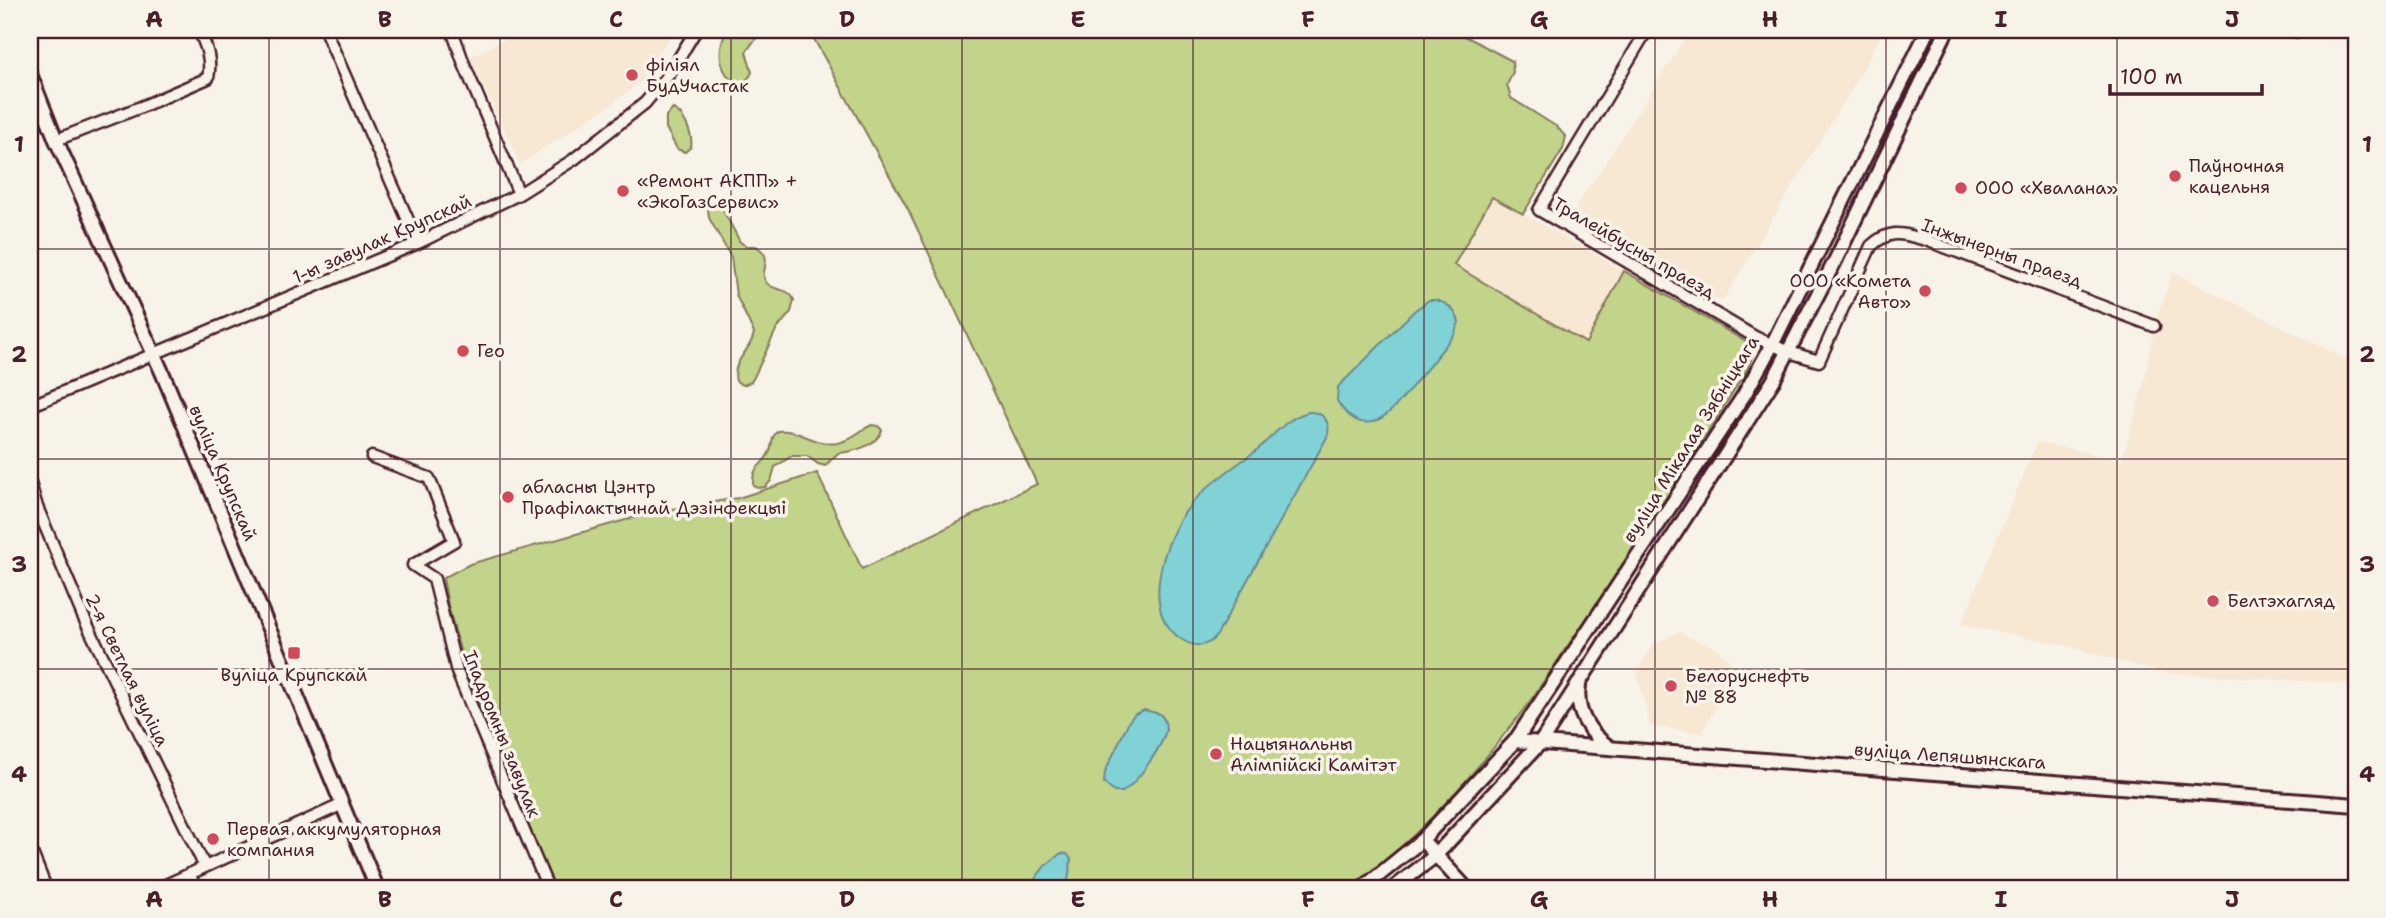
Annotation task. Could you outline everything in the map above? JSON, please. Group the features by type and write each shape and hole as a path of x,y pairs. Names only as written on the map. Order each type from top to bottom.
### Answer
{"main road":[{"name":"вуліца Мікалая Зябніцкага","path":"1515,741 1744,395 1772,345 1928,30"},
{"name":"вуліца Мікалая Зябніцкага","path":"1541,742 1773,381 1947,30"},
{"name":"вуліца Крупскай","path":"30,74 154,355 377,888"},
{"path":"1580,680 1577,697 1583,718 1596,737 1610,747"},
{"name":"вуліца Лепяшынскага","path":"1515,741 2356,805"},
{"path":"1363,888 1422,840 1515,741"},
{"path":"1394,888 1435,856 1541,742"},
{"path":"1422,840 1466,888"}],"street":[{"path":"57,140 208,78 209,54 199,30"},
{"path":"325,30 418,243"},
{"path":"452,30 520,194"},
{"name":"1-ы завулак Крупскай","path":"30,405 418,243 520,194 573,160 645,103 683,55 696,30"},
{"name":"Тралейбусны праезд","path":"1647,30 1539,210 1751,335 1789,352"},
{"name":"Інжынерны праезд","path":"1789,352 1819,360 1871,246 1881,237 1896,233 1926,240 2154,326"},
{"name":"Іпадромны завулак","path":"372,457 429,478 454,541 414,565 434,579 457,673 548,888"},
{"name":"2-я Светлая вуліца","path":"30,482 37,507 83,616 205,867"},
{"path":"159,888 343,804"},
{"path":"30,848 46,888"},
{"path":"189,874 196,888"}],"shaded area":[{"path":"524,30 674,30 653,63 641,70 644,79 612,104 520,164 470,57"},
{"path":"1690,30 1883,30 1862,72 1722,302 1578,221 1577,204"},
{"path":"1492,196 1624,271 1586,343 1453,264"},
{"path":"2173,272 2356,364 2356,684 2163,673 2060,644 1961,625 2037,442 2122,460 2144,382 2154,326"},
{"path":"1678,632 1716,648 1733,665 1724,693 1702,733 1650,726 1637,673 1652,645"}],"green space":[{"path":"728,30 762,30 746,52 752,72 746,80 739,83 732,81 722,65 722,42"},
{"path":"809,30 1454,30 1512,61 1513,72 1507,85 1511,98 1557,127 1566,137 1563,149 1523,214 1492,197 1454,265 1586,343 1624,271 1750,344 1753,354 1748,368 1630,555 1528,704 1446,803 1399,848 1349,888 554,888 466,672 443,578 470,564 654,512 738,498 817,473 862,569 1037,484 908,209"},
{"path":"673,109 681,115 689,131 691,147 685,152 677,149 666,128 666,116"},
{"path":"712,204 721,206 740,242 747,246 756,246 765,255 766,282 788,292 794,300 791,312 776,330 751,382 743,385 736,381 736,367 754,333 736,295 731,257 709,218 708,208"},
{"path":"872,425 882,430 870,444 838,453 825,466 807,456 792,456 775,467 771,481 765,487 758,488 753,485 754,473 767,458 778,431 793,432 830,444 847,440"}],"water":[{"path":"1429,300 1444,303 1455,313 1459,322 1454,335 1389,412 1369,423 1348,415 1337,401 1338,387 1414,311"},
{"path":"1309,412 1325,419 1327,437 1217,635 1201,645 1183,640 1168,626 1163,617 1158,587 1168,544 1177,525 1192,503 1211,484 1253,453 1286,423"},
{"path":"1144,710 1163,717 1166,727 1164,736 1142,773 1128,788 1122,792 1114,792 1104,783 1105,772 1129,721"},
{"path":"1061,853 1067,854 1071,859 1067,888 1028,888 1045,866"}],"railway":[{"path":"2283,30 2297,37"}],"place":[{"name":"філіял БудУчастак","path":"632,75"},
{"name":"Паўночная кацельня","path":"2175,176"},
{"name":"ООО «Хвалана»","path":"1961,188"},
{"name":"«Ремонт АКПП» + «ЭкоГазСервис»","path":"623,191"},
{"name":"ООО «Комета Авто»","path":"1925,291"},
{"name":"Гео","path":"463,351"},
{"name":"абласны Цэнтр Прафілактычнай Дэзінфекцыі","path":"508,497"},
{"name":"Белтэхагляд","path":"2213,601"},
{"name":"Вуліца Крупскай","path":"294,653"},
{"name":"Белоруснефть № 88","path":"1671,686"},
{"name":"Нацыянальны Алімпійскі Камітэт","path":"1216,754"},
{"name":"Первая аккумуляторная компания","path":"213,839"}]}
